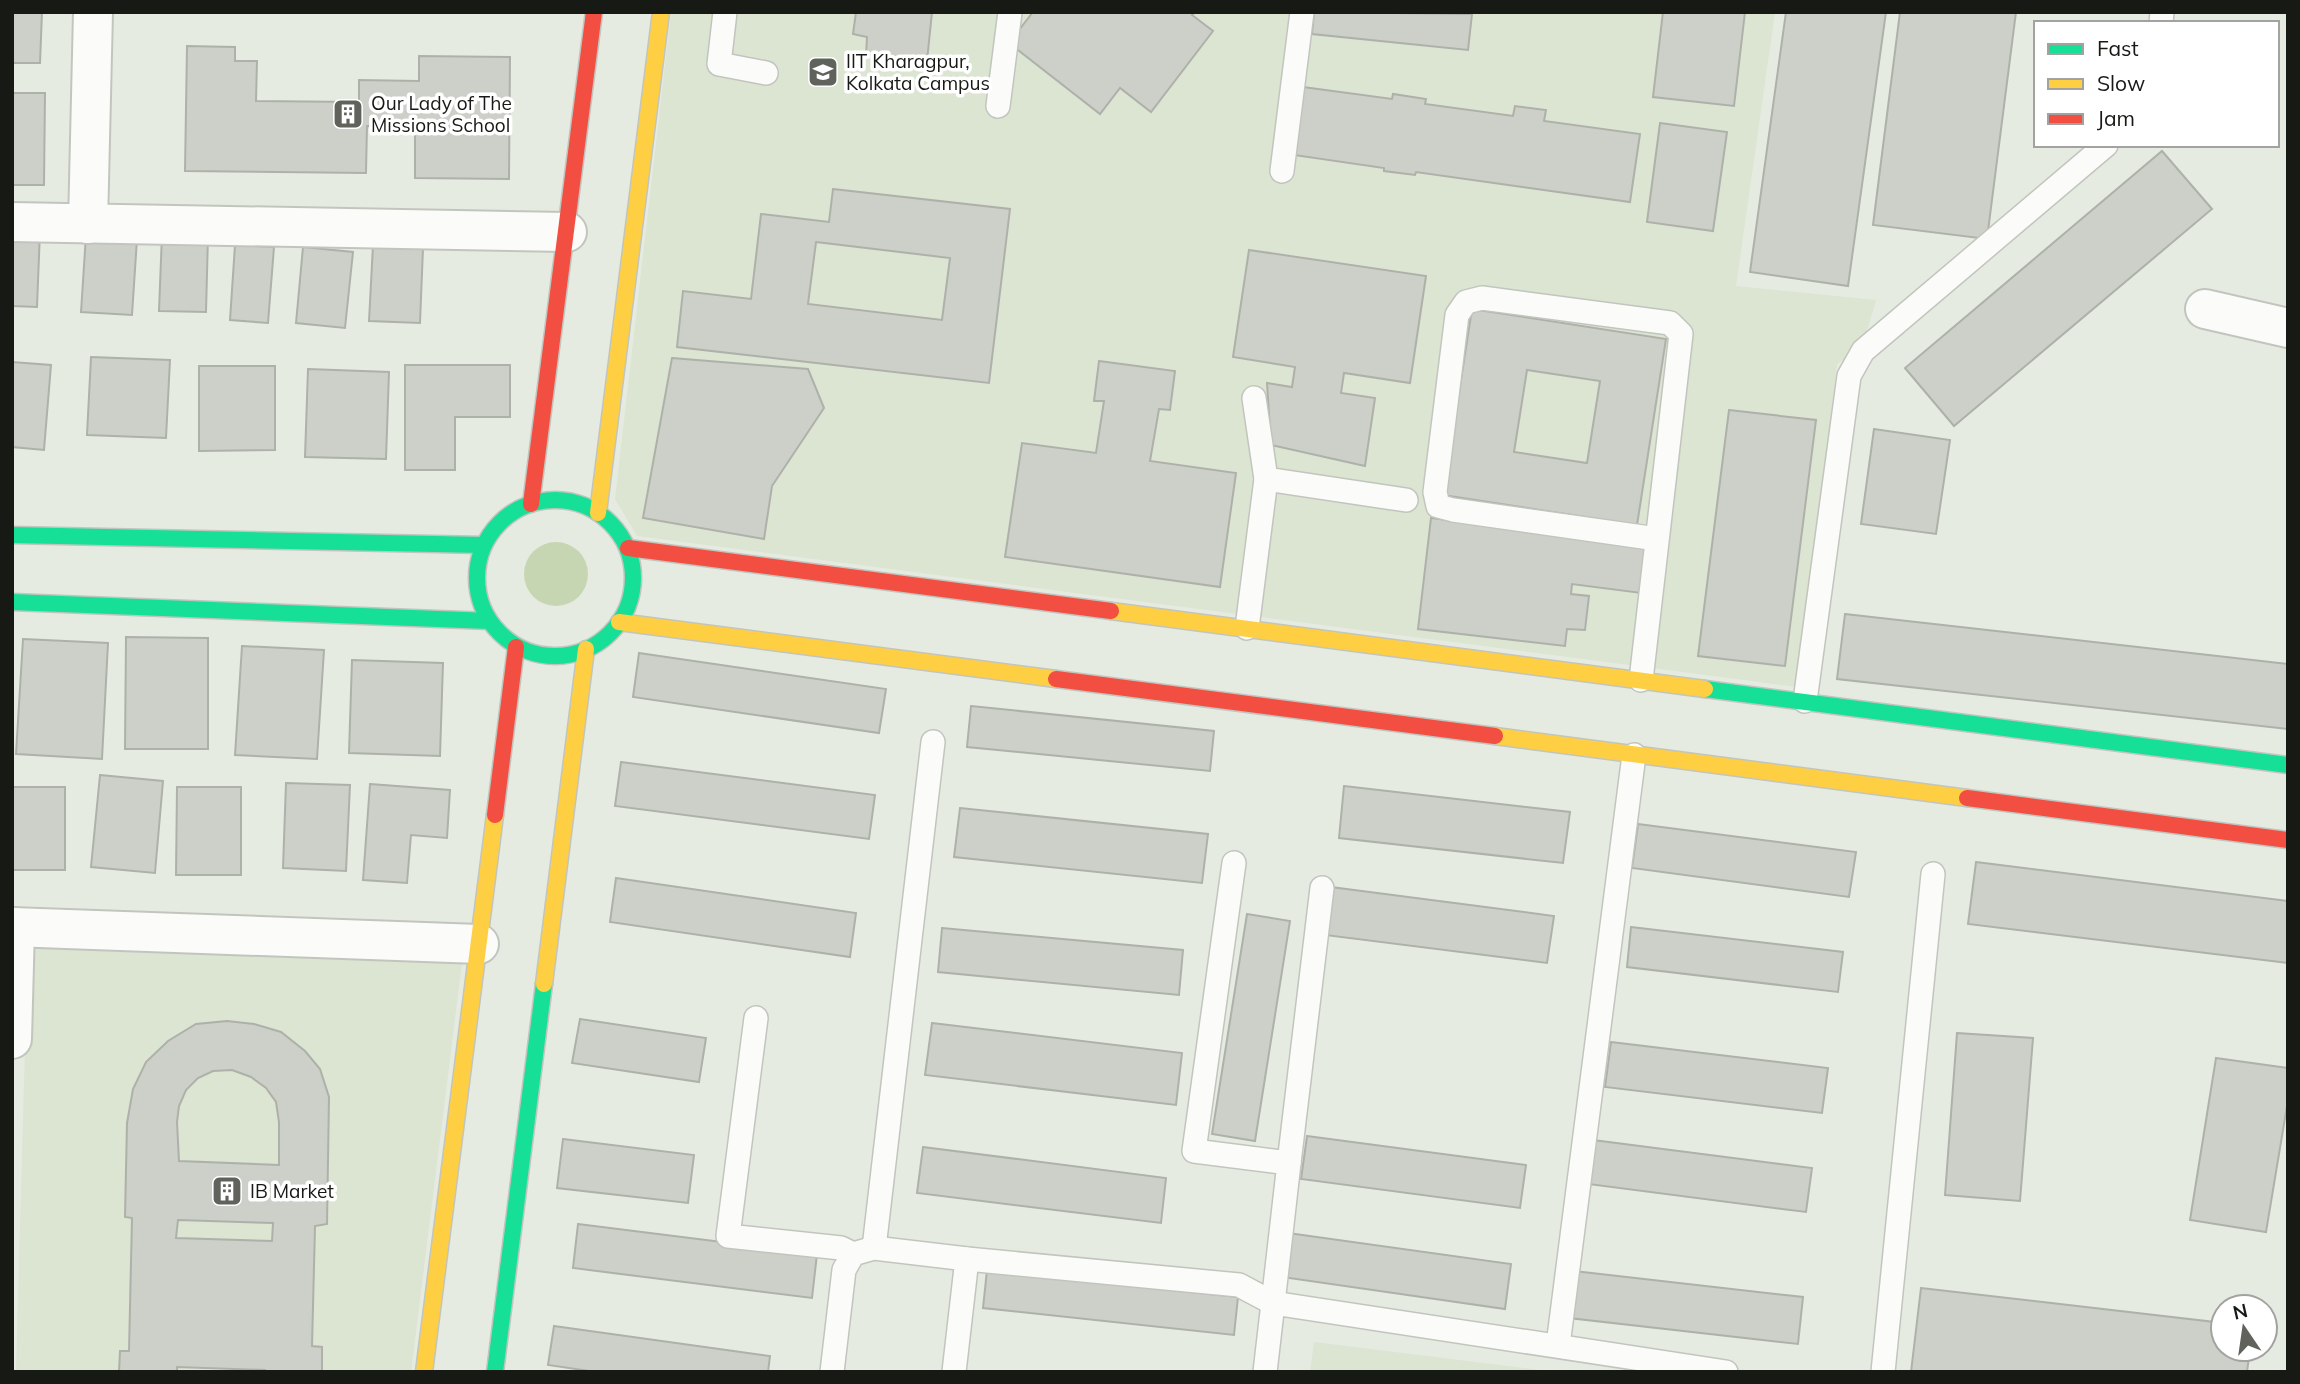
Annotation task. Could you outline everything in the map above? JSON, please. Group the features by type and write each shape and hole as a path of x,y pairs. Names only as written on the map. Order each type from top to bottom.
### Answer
{"street":[{"path":"88,224 93,12"},
{"path":"531,504 594,12"},
{"path":"597,513 661,12"},
{"path":"12,222 567,232"},
{"path":"2205,309 2288,328"},
{"path":"547,499 575,501 615,526 628,548 634,576 630,604 616,628 595,646 569,655 542,656 516,647 494,629 478,599 475,572 483,545 498,523 521,507 531,504 547,499"},
{"path":"12,535 483,545"},
{"path":"628,548 2288,765"},
{"path":"12,602 489,621"},
{"path":"619,622 2288,840"},
{"path":"424,1372 516,647"},
{"path":"495,1372 586,649"},
{"path":"12,1039 14,927 479,944"}],"lane":[{"path":"726,12 719,64 766,73"},
{"path":"999,106 1010,12"},
{"path":"1282,171 1302,12"},
{"path":"1805,701 1849,376 1863,351 2104,147"},
{"path":"1642,680 1681,334 1670,323 1482,298 1466,302 1457,315 1435,492 1438,506 1657,538"},
{"path":"1247,628 1266,479 1254,398"},
{"path":"1266,479 1406,500"},
{"path":"832,1372 844,1270 864,1251 933,742"},
{"path":"1558,1345 1633,755"},
{"path":"1234,863 1194,1151 1289,1163"},
{"path":"1883,1372 1933,874"},
{"path":"1265,1372 1322,888"},
{"path":"756,1018 728,1236 1239,1285 1273,1303 1726,1372"},
{"path":"954,1372 967,1259"}],"shaded area":[{"path":"671,12 1775,12 1736,286 1876,300 1862,348 1837,364 1798,687 637,536 615,499"},
{"path":"28,940 463,955 411,1372 16,1372"},
{"path":"1314,1342 1556,1372 1310,1372"}],"green space":[{"path":"556,542 574,548 582,556 588,574 582,592 574,600 556,606 538,600 530,592 524,574 530,556 538,548"}],"building":[{"path":"12,12 42,12 40,63 12,63"},
{"path":"856,12 932,12 927,61 866,55 867,37 853,34"},
{"path":"1033,12 1195,12 1192,15 1213,31 1151,112 1120,88 1100,114 1009,43"},
{"path":"1314,12 1472,14 1468,50 1312,34"},
{"path":"1663,12 1745,12 1734,106 1653,97"},
{"path":"1786,12 1886,12 1848,286 1750,272"},
{"path":"1900,12 2016,12 1987,239 1873,225"},
{"name":"Our Lady of The Missions School","path":"187,46 235,47 235,61 257,61 256,101 359,102 359,80 419,81 419,56 510,57 509,179 415,178 415,127 367,126 366,173 185,171"},
{"path":"1303,87 1392,99 1393,94 1426,99 1425,104 1513,116 1515,106 1546,110 1544,121 1640,134 1630,202 1416,172 1415,175 1384,171 1384,168 1294,155"},
{"path":"12,93 45,93 44,185 12,185"},
{"path":"1660,123 1727,132 1713,231 1647,222"},
{"path":"2162,151 2212,209 1954,426 1905,368"},
{"path":"833,189 1010,209 989,383 677,347 683,291 751,299 761,214 829,222","holes":["816,242 950,258 942,320 808,304"]},
{"path":"12,230 40,231 37,307 12,306"},
{"path":"162,234 208,236 206,312 159,311"},
{"path":"86,235 137,239 132,315 81,312"},
{"path":"235,245 274,247 268,323 230,320"},
{"path":"373,245 423,248 420,323 369,321"},
{"path":"303,247 353,252 345,328 296,323"},
{"path":"1249,250 1426,276 1410,383 1344,373 1341,393 1375,398 1365,466 1271,445 1267,383 1292,387 1295,367 1233,357"},
{"path":"1472,309 1666,339 1637,525 1443,495","holes":["1527,370 1600,381 1587,463 1514,452"]},
{"path":"91,357 170,360 166,438 87,435"},
{"path":"672,358 808,369 824,408 772,486 764,539 643,518"},
{"path":"1099,361 1175,371 1170,410 1159,409 1150,461 1236,473 1220,587 1005,557 1022,443 1096,453 1104,401 1094,401"},
{"path":"12,362 51,365 44,450 12,447"},
{"path":"405,365 510,365 510,417 455,417 455,470 405,470"},
{"path":"199,366 275,366 275,450 199,451"},
{"path":"308,369 389,372 386,459 305,457"},
{"path":"1729,410 1816,420 1785,666 1698,656"},
{"path":"1874,429 1950,440 1936,534 1861,524"},
{"path":"1431,518 1647,543 1641,593 1572,584 1571,594 1589,596 1585,630 1567,629 1565,646 1418,629"},
{"path":"1845,614 2288,664 2288,729 1837,679"},
{"path":"126,637 208,638 208,749 125,749"},
{"path":"23,639 108,643 102,759 16,754"},
{"path":"242,646 324,650 317,759 235,755"},
{"path":"639,653 886,689 879,733 633,697"},
{"path":"352,660 443,663 440,756 349,753"},
{"path":"971,706 1214,731 1210,771 967,747"},
{"path":"621,762 875,795 869,839 615,806"},
{"path":"100,775 163,781 155,873 91,867"},
{"path":"286,783 350,785 346,871 283,868"},
{"path":"370,784 450,790 447,838 411,835 407,883 363,880"},
{"path":"1344,786 1570,812 1563,863 1339,838"},
{"path":"12,787 65,787 65,870 12,870"},
{"path":"177,787 241,787 241,875 176,875"},
{"path":"960,808 1208,834 1202,883 954,857"},
{"path":"1638,824 1856,852 1849,897 1632,868"},
{"path":"1976,862 2288,901 2288,963 1968,924"},
{"path":"616,878 856,913 850,957 610,922"},
{"path":"1331,887 1554,916 1547,963 1325,935"},
{"path":"1247,914 1290,921 1255,1141 1212,1134"},
{"path":"1631,927 1843,952 1838,992 1627,967"},
{"path":"942,928 1183,950 1179,995 938,972"},
{"path":"580,1019 706,1038 699,1082 572,1063"},
{"name":"IB Market","path":"227,1021 254,1024 281,1032 305,1051 320,1069 329,1097 327,1224 315,1226 312,1346 322,1347 322,1372 177,1367 177,1372 119,1372 120,1351 129,1351 132,1218 125,1217 127,1123 133,1089 146,1062 168,1041 196,1024","holes":["232,1070 251,1077 266,1088 276,1102 279,1165 179,1161 177,1122 179,1106 186,1090 198,1078 213,1071","178,1220 273,1223 272,1241 176,1238"]},
{"path":"932,1023 1182,1053 1176,1105 925,1075"},
{"path":"1957,1033 2033,1038 2020,1201 1945,1195"},
{"path":"1611,1042 1828,1068 1822,1113 1605,1087"},
{"path":"2216,1058 2288,1068 2288,1100 2266,1232 2190,1220"},
{"path":"1307,1136 1526,1165 1520,1208 1301,1179"},
{"path":"563,1139 694,1155 688,1203 557,1188"},
{"path":"1593,1140 1812,1168 1806,1212 1588,1184"},
{"path":"923,1147 1166,1178 1161,1223 917,1193"},
{"path":"578,1224 817,1254 812,1298 573,1268"},
{"path":"1288,1233 1511,1264 1505,1309 1282,1277"},
{"path":"987,1270 1238,1297 1234,1335 983,1308"},
{"path":"1574,1271 1803,1297 1798,1344 1569,1318"},
{"path":"1921,1288 2209,1321 2209,1363 2248,1363 2247,1372 1911,1372"},
{"path":"554,1326 770,1356 768,1372 596,1372 548,1365"}],"traffic: fast":[{"path":"555,500 585,506 610,523 627,548 633,578 627,608 610,633 585,650 555,656 525,650 500,633 483,608 477,578 483,548 500,523 525,506 555,500"},
{"path":"12,535 483,545"},
{"path":"12,602 489,621"},
{"path":"1705,689 2288,765"},
{"path":"495,1372 544,984"}],"traffic: slow":[{"path":"598,513 661,12"},
{"path":"1111,611 1705,689"},
{"path":"619,622 1056,679"},
{"path":"544,984 586,649"},
{"path":"1495,736 1967,798"},
{"path":"424,1372 495,815"}],"traffic: jam":[{"path":"531,504 594,12"},
{"path":"628,548 1111,611"},
{"path":"495,815 516,647"},
{"path":"1056,679 1495,736"},
{"path":"1967,798 2288,840"}],"place":[{"name":"IIT Kharagpur, Kolkata Campus","path":"823,72"},
{"name":"Our Lady of The Missions School","path":"348,114"},
{"name":"IB Market","path":"227,1191"}]}
